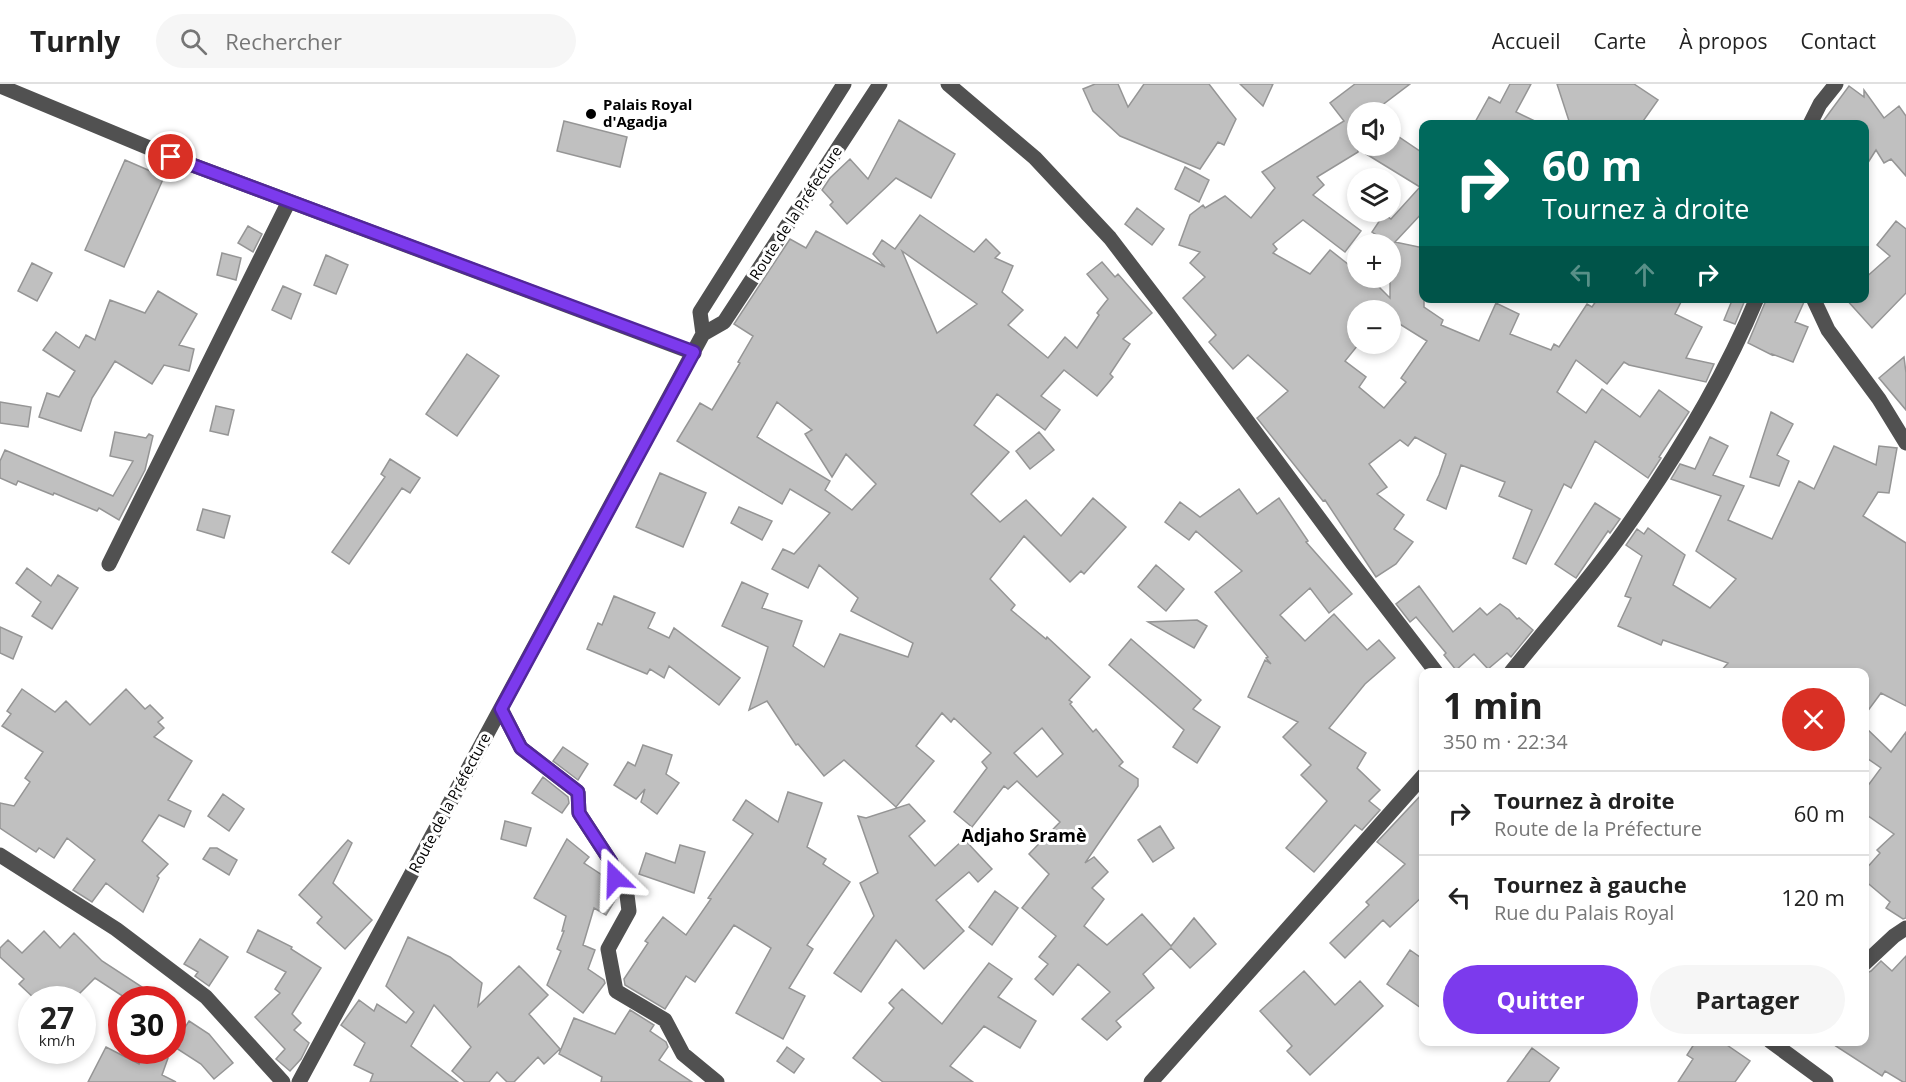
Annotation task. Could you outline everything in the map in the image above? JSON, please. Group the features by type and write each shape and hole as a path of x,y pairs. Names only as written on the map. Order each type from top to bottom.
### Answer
{"street":[{"name":"Route de la Préfecture","path":"703,334 700,312 844,84"},
{"name":"Route de la Préfecture","path":"299,1082 703,334 724,322 880,84"},
{"path":"948,84 1035,158 1110,238 1433,668"},
{"path":"1812,120 1820,104 1836,84"},
{"path":"0,86 171,157 694,352"},
{"path":"109,564 289,201"},
{"path":"1514,668 1622,534 1677,453 1726,367 1755,303"},
{"path":"1815,303 1828,330 1879,399 1906,443"},
{"path":"501,709 521,748 578,792 579,813 611,862 615,878 626,887 629,911 608,949 616,991 665,1020 683,1054 717,1082"},
{"path":"1151,1082 1419,781"},
{"path":"0,855 116,929 206,997 283,1082"},
{"path":"1869,959 1906,928"},
{"path":"1777,1046 1826,1082"}],"building":[{"path":"1095,84 1118,84 1128,107 1144,84 1209,84 1236,119 1224,145 1218,142 1200,169 1120,136 1093,111 1083,89"},
{"path":"1240,84 1273,84 1263,106"},
{"path":"1355,84 1410,84 1386,102 1347,102 1347,156 1351,156 1317,177 1324,185 1313,195 1361,231 1359,234 1347,234 1345,252 1303,220 1273,244 1277,249 1273,253 1310,274 1330,250 1347,263 1347,288 1380,288 1390,298 1390,288 1401,288 1401,243 1419,247 1419,303 1424,303 1424,307 1443,320 1441,325 1479,341 1496,303 1519,314 1510,334 1551,350 1554,344 1559,347 1587,304 1592,307 1595,303 1680,303 1675,314 1702,327 1686,358 1714,364 1706,382 1624,362 1607,384 1576,360 1557,392 1586,413 1602,389 1640,417 1659,390 1689,412 1648,478 1595,441 1571,488 1564,484 1526,564 1513,558 1532,510 1499,496 1505,482 1461,465 1446,509 1427,500 1446,454 1415,437 1408,446 1400,440 1369,464 1387,487 1377,494 1404,515 1394,529 1413,542 1396,564 1376,577 1325,500 1323,501 1257,418 1288,391 1248,355 1233,369 1209,342 1216,335 1183,298 1205,277 1190,263 1200,252 1179,245 1190,215 1203,205 1205,208 1225,196 1251,218 1275,188 1262,172 1344,121 1330,103","holes":["1347,300 1401,300 1401,325 1427,341 1401,378 1406,382 1384,408 1359,387 1366,377 1345,361 1351,354 1347,354"]},
{"path":"1510,84 1531,84 1516,112 1533,120 1476,120 1489,97 1500,103"},
{"path":"1557,84 1634,84 1658,100 1644,120 1569,120"},
{"path":"1849,86 1864,97 1864,90 1884,118 1899,106 1906,116 1906,176 1891,159 1884,163 1876,150 1869,161 1869,120 1824,120"},
{"path":"899,120 955,154 931,198 896,178 847,224 830,205 833,202 822,190 830,178 850,159 868,179"},
{"path":"564,121 627,137 620,167 557,151"},
{"path":"1401,138 1419,151 1419,186 1401,175 1401,168 1389,168 1369,156 1401,156"},
{"path":"125,160 164,177 124,267 85,250"},
{"path":"1185,167 1209,180 1199,202 1175,189"},
{"path":"1419,188 1419,216 1401,236 1372,232 1379,222 1401,222 1401,208"},
{"path":"1137,208 1164,229 1152,245 1125,224"},
{"path":"920,215 974,252 986,239 1000,253 995,258 1013,266 1002,292 1023,310 1008,325 1048,358 1065,337 1077,348 1099,315 1097,313 1108,299 1087,274 1102,262 1115,277 1118,274 1152,313 1123,339 1130,344 1110,374 1113,377 1097,396 1064,370 1041,396 1060,410 1045,430 997,394 974,425 1009,452 971,494 1000,522 1026,500 1061,536 1093,498 1126,527 1084,574 1081,571 1070,582 1024,536 990,579 1015,605 1011,610 1046,639 1047,637 1090,677 1069,700 1072,702 1070,704 1093,732 1096,729 1123,762 1119,766 1138,779 1138,786 1085,863 1094,857 1108,872 1092,888 1104,899 1084,926 1107,945 1142,914 1171,946 1194,918 1216,944 1190,968 1171,948 1143,974 1154,988 1116,1021 1121,1027 1107,1040 1082,1019 1110,992 1078,964 1053,995 1035,979 1048,964 1039,957 1056,936 1022,908 1049,874 1029,854 1060,822 1017,781 1008,789 1004,786 972,827 954,812 987,768 982,762 991,753 954,718 951,722 942,713 916,746 934,761 896,807 844,760 824,776 798,744 796,745 767,701 749,710 768,647 722,626 742,582 768,594 762,608 802,621 793,646 824,667 840,634 908,657 913,643 851,611 858,598 819,565 808,588 772,569 783,549 794,554 830,513 790,489 782,504 677,441 700,403 712,410 740,363 738,362 753,336 734,324 790,239 806,248 816,231 885,267 873,254 882,240 895,249","holes":["902,251 977,304 937,333","777,402 812,430 805,434 832,477 846,454 876,484 852,510 825,490 830,481 757,437","1042,728 1063,754 1037,777 1014,753"]},
{"path":"1896,221 1906,229 1906,293 1872,328 1850,303 1869,303 1869,275 1890,256 1877,245"},
{"path":"248,226 262,234 253,252 238,243"},
{"path":"222,253 241,258 236,280 217,275"},
{"path":"326,255 348,265 336,294 314,285"},
{"path":"32,263 52,273 37,301 18,291"},
{"path":"283,286 301,294 291,319 272,310"},
{"path":"158,291 197,314 179,345 194,349 189,371 164,365 152,384 115,361 92,398 81,431 39,417 47,393 59,397 75,371 43,350 56,332 79,348 86,335 95,340 110,300 145,313"},
{"path":"1731,303 1744,303 1735,324 1724,320"},
{"path":"1765,303 1804,303 1795,322 1808,327 1793,362 1748,343"},
{"path":"467,354 499,376 457,436 426,414"},
{"path":"1904,357 1906,373 1906,410 1879,378"},
{"path":"0,402 31,407 28,427 0,423"},
{"path":"216,406 234,410 228,435 210,431"},
{"path":"1771,412 1793,424 1777,455 1789,461 1779,486 1750,477"},
{"path":"115,432 146,438 149,434 153,436 145,470 119,520 99,508 97,511 54,493 53,495 18,481 16,485 0,478 0,461 5,450 113,496 133,461 110,456"},
{"path":"1039,432 1054,450 1030,469 1016,451"},
{"path":"1710,437 1728,446 1713,475 1744,486 1728,520 1772,539 1799,481 1814,489 1834,446 1876,465 1879,446 1897,448 1889,493 1878,492 1863,516 1906,543 1906,706 1881,693 1869,709 1869,668 1724,668 1728,663 1663,640 1661,645 1618,626 1631,598 1625,596 1642,556 1626,545 1637,529 1644,534 1648,528 1685,555 1673,585 1710,608 1736,579 1696,551 1721,496 1671,479 1680,464 1695,469"},
{"path":"390,459 420,478 410,493 402,488 349,564 332,552 385,477 381,474"},
{"path":"660,473 706,493 683,547 636,527"},
{"path":"1239,489 1257,514 1279,498 1308,541 1306,542 1352,594 1329,613 1310,588 1280,615 1305,641 1334,614 1367,650 1379,640 1395,658 1365,684 1329,728 1366,753 1357,768 1380,790 1369,801 1380,810 1362,830 1355,825 1314,872 1286,848 1327,801 1301,775 1311,765 1283,737 1298,722 1248,697 1265,660 1271,664 1266,658 1268,657 1215,592 1242,571 1196,531 1189,540 1165,522 1180,502 1200,517"},
{"path":"1595,503 1620,519 1610,533 1608,531 1576,578 1555,564"},
{"path":"739,507 772,521 762,540 731,523"},
{"path":"203,509 230,516 224,538 197,530"},
{"path":"1156,565 1184,589 1166,611 1138,587"},
{"path":"27,568 51,586 58,575 78,588 52,629 32,616 41,602 16,583"},
{"path":"1419,586 1453,632 1480,608 1487,615 1500,604 1533,630 1511,657 1507,653 1489,668 1474,654 1458,668 1454,668 1444,655 1446,653 1416,617 1410,622 1396,604"},
{"path":"614,596 655,613 648,628 669,638 674,628 740,678 719,705 669,666 664,678 650,669 647,674 587,649 598,623 602,625"},
{"path":"1197,620 1207,626 1194,648 1148,622"},
{"path":"0,627 22,637 13,659 0,653"},
{"path":"1131,639 1201,700 1193,709 1220,727 1197,763 1173,747 1184,730 1109,665"},
{"path":"22,689 55,712 66,701 90,725 126,689 145,709 150,705 163,718 158,722 164,728 154,737 192,761 168,800 191,811 184,827 159,815 142,841 168,864 157,876 159,878 143,912 106,883 92,902 73,890 95,860 67,838 54,858 39,848 36,852 0,828 0,803 14,806 30,782 25,778 43,752 2,726 11,714 7,711"},
{"path":"1869,731 1891,752 1906,732 1906,918 1903,919 1886,908 1890,902 1869,884 1869,865 1880,853 1877,850 1894,834 1869,816 1869,784 1881,768 1869,760"},
{"path":"643,745 672,755 666,774 679,783 657,814 641,802 645,789 636,799 614,785 628,762 635,766"},
{"path":"563,747 588,764 578,780 553,761"},
{"path":"543,777 568,797 569,803 562,813 532,793"},
{"path":"788,792 822,803 807,847 826,859 823,864 850,882 807,945 813,949 789,988 805,996 783,1039 736,1013 771,948 734,925 695,982 686,976 665,1009 625,985 624,979 648,943 645,941 663,917 686,935 711,899 708,898 753,834 733,820 746,800 778,822"},
{"path":"223,794 244,809 229,831 208,816"},
{"path":"1419,797 1419,900 1390,927 1383,920 1345,958 1330,943 1369,905 1366,902 1405,864 1377,842"},
{"path":"909,804 925,821 909,836 935,866 964,839 992,869 978,882 969,872 936,900 964,931 924,969 896,940 861,992 834,973 874,916 860,883 878,873 858,816 866,818"},
{"path":"505,821 531,828 526,846 501,839"},
{"path":"1160,826 1174,848 1153,862 1138,840"},
{"path":"567,839 589,857 584,863 605,877 608,885 617,892 617,897 606,915 594,908 583,945 595,950 588,969 605,983 583,1013 547,985 561,951 557,949 564,931 562,931 566,916 534,898"},
{"path":"348,840 352,843 333,883 372,920 345,949 317,923 322,917 299,895"},
{"path":"680,845 705,852 694,893 639,874 646,853 675,863"},
{"path":"210,848 217,848 237,860 229,875 203,859"},
{"path":"995,891 1018,908 992,945 969,927"},
{"path":"258,930 292,947 291,949 321,968 292,1014 301,1023 294,1030 309,1043 301,1059 290,1071 276,1059 285,1049 255,1017 280,993 275,989 286,972 247,952"},
{"path":"44,931 60,948 74,933 102,961 140,986 108,987 95,978 87,986 21,986 19,984 24,979 0,957 0,948 8,940 22,953"},
{"path":"408,937 450,957 482,983 478,1006 519,966 548,995 529,1014 560,1049 544,1064 538,1057 514,1082 507,1082 497,1072 489,1082 465,1082 452,1071 471,1047 434,1005 411,1046 458,1082 370,1082 373,1074 354,1065 365,1043 341,1025 359,1000 374,1011 377,1004 406,1023 414,1012 386,986"},
{"path":"200,939 228,957 209,986 195,976 198,972 184,964"},
{"path":"1410,950 1419,956 1419,1006 1387,984"},
{"path":"1906,956 1906,1082 1885,1071 1882,1076 1836,1046 1869,1046 1869,972 1881,961 1892,971"},
{"path":"989,963 1012,979 998,997 1036,1021 1020,1048 984,1026 950,1066 973,1082 883,1082 853,1058 894,1008 889,1003 902,989 942,1024"},
{"path":"1304,971 1335,1005 1360,981 1383,1006 1310,1075 1287,1051 1292,1046 1260,1011"},
{"path":"630,1010 654,1025 650,1031 666,1042 668,1047 659,1060 692,1082 601,1082 602,1077 559,1054 574,1018 615,1034"},
{"path":"189,1021 209,1034 233,1063 214,1079 201,1064 186,1054 186,1026"},
{"path":"1693,1046 1728,1046 1750,1061 1735,1082 1678,1082 1693,1059 1687,1055"},
{"path":"106,1047 108,1048 108,1064 166,1064 162,1075 176,1082 88,1082"},
{"path":"787,1047 804,1059 794,1073 777,1061"},
{"path":"1532,1048 1559,1068 1549,1082 1507,1082"}],"place":[{"name":"Palais Royal d'Agadja","path":"591,114"}],"district":[{"name":"Adjaho Sramè","path":"1024,836"}],"route":[{"path":"171,157 694,352 501,709 521,748 578,792 579,813 611,862 615,878"}]}
